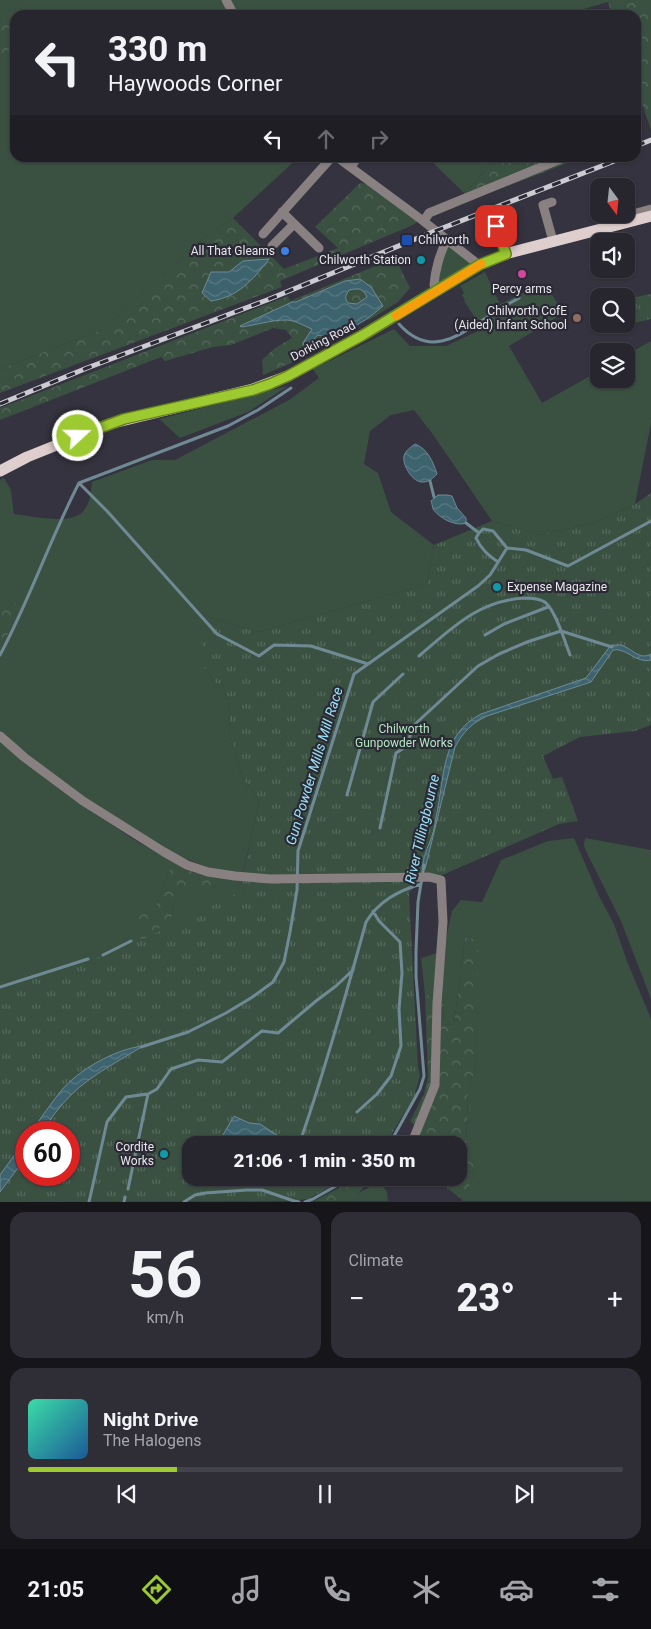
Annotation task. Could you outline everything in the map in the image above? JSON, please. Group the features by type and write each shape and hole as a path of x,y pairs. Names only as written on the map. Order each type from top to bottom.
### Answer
{"main road":[{"name":"Dorking Road","path":"0,471 27,457 109,424 253,390 270,384 363,335 479,265 506,254 651,216"}],"street":[{"path":"263,234 327,162"},
{"path":"344,162 424,221 479,265"},
{"path":"351,167 355,162"},
{"path":"424,221 429,213 553,162"},
{"path":"552,202 540,206 553,241"},
{"path":"635,213 651,209"},
{"path":"282,212 319,248"},
{"path":"483,231 506,222"},
{"path":"272,246 294,224"},
{"path":"496,226 506,254"},
{"path":"437,290 434,280 447,240"},
{"path":"0,736 24,757 83,801 187,865 208,872 235,876 291,879 429,878 441,880 443,922 437,1004 435,1086 415,1136"}],"green space":[{"path":"0,0 611,0 580,10 10,10 10,162 294,162 233,218 200,241 104,329 0,369"},
{"path":"611,0 651,0 651,130 641,101 641,10 610,10 608,2"},
{"path":"0,19 10,25 10,68 0,61"},
{"path":"432,162 492,162 465,194"},
{"path":"492,162 571,162 430,216 422,215 465,194"},
{"path":"360,183 375,185 421,219 413,225 280,281 282,287 0,393 0,369 104,329 200,241 233,218 284,269 338,248 315,227"},
{"path":"445,243 479,265 437,291 434,280"},
{"path":"395,258 410,288 398,302 369,320 338,300 312,329 303,343 306,346 318,335 333,339 332,341 289,364 263,375 262,360 275,348 292,338 286,330 273,328 231,345 213,347 165,361 161,357 0,420 0,408 288,296 290,301"},
{"path":"485,272 500,304 537,286 540,291 547,287 564,313 509,346 542,403 590,376 590,388 635,388 635,350 651,341 651,423 635,504 594,523 539,535 492,521 414,410 391,415 370,431 364,464 378,473 391,512 434,545 427,584 259,632 207,617 204,668 229,699 230,737 242,777 259,800 243,874 209,868 176,855 85,799 0,732 0,480 4,478 11,490 14,514 58,519 74,517 86,508 92,482 152,460 175,460 289,400 319,378 313,369 394,329 410,346 446,346 480,330 476,319 464,301 462,295 464,293 460,286"},
{"path":"651,294 651,319 635,322 635,297"},
{"path":"288,386 248,412 180,438 159,419"},
{"name":"Chilworth Gunpowder Works","path":"651,493 651,725 635,731 580,737 543,756 553,779 562,777 578,821 559,824 440,876 419,876 418,882 409,893 420,1076 414,1097 390,1136 182,1136 182,1186 332,1186 308,1199 298,1201 0,1202 0,988 104,956 146,938 244,890 242,880 259,800 242,777 230,737 229,699 204,668 200,623 207,617 259,632 427,584 434,545 492,521 539,535 594,523 635,504"},
{"path":"6,601 22,605 0,649 0,612"},
{"path":"0,741 92,812 138,842 173,861 155,908 171,919 174,903 185,889 213,889 220,877 242,880 244,890 0,1089"},
{"path":"574,838 600,898 614,924 651,1019 651,1201 462,1201 475,1167 467,1146 466,1136 468,1092 476,1065 477,939 465,938 454,1024 443,1025 444,996 439,995 443,952 452,911 461,900 482,902 501,860 548,841"},
{"path":"585,838 651,850 651,999 621,921 586,851 584,846"},
{"path":"173,861 195,873 220,877 213,889 185,889 174,903 171,919 146,939 135,939 139,912 155,908"},
{"path":"465,938 478,939 476,1065 468,1092 466,1136 420,1136 421,1131 410,1121 424,1094 428,1077 425,995 444,996 443,1025 454,1024"},
{"path":"437,953 435,995 425,995 421,958"},
{"path":"467,1146 475,1167 463,1200 447,1188 448,1186 467,1186"},
{"path":"343,1186 364,1186 358,1194 345,1201 314,1201"},
{"path":"371,1186 386,1186 384,1188 387,1192 388,1201 345,1201"}],"water":[{"path":"269,259 251,280 229,296 211,301 202,293 211,272 229,272 243,261"},
{"path":"360,279 371,287 383,306 367,319 333,339 318,335 305,347 303,343 312,329 289,320 240,326 292,302 345,281","holes":["360,289 367,297 357,304 348,303 346,296 349,290"]},
{"path":"415,444 427,453 437,474 427,481 419,482 412,477 405,464 405,454"},
{"path":"438,495 452,496 457,508 466,518 466,523 453,523 443,518 433,509 431,501"},
{"path":"611,645 624,646 643,656 651,654 651,660 641,660 622,651 613,650 591,682 487,716 472,725 465,732 455,747 425,869 422,869 434,829 443,773 451,746 458,733 481,714 586,678"},
{"path":"143,1046 87,1081 71,1095 49,1121 39,1121 60,1092 77,1076 109,1056"},
{"path":"234,1116 249,1123 260,1124 278,1136 222,1136"},
{"path":"15,1154 15,1172 0,1192 0,1175"}],"waterway":[{"path":"399,324 411,335 423,340 434,342 446,340 469,329 519,298"},
{"path":"296,359 305,347"},
{"path":"0,655 79,483 228,426 258,410 291,388"},
{"path":"430,481 434,497"},
{"path":"79,483 107,511 217,634 259,656 274,645 311,646 368,664"},
{"name":"Gun Powder Mills Mill Race","path":"141,1047 188,1032 226,1013 273,982 284,962 290,932 297,890 298,851 354,674 478,586 490,575 507,548 526,550 568,566 651,521"},
{"path":"466,523 479,533 483,529 493,531 507,548"},
{"path":"479,533 476,538 480,545 498,562"},
{"path":"419,656 455,626 479,610 493,604 524,598 541,600 550,607 570,655"},
{"path":"485,635 504,624 548,607"},
{"path":"380,828 396,753 407,746 413,726 478,666 499,654 527,642 561,631 612,647"},
{"path":"347,795 373,702 403,674"},
{"name":"River Tillingbourne","path":"394,1136 420,1089 424,1076 416,976 418,902 424,865"},
{"path":"302,1136 327,1058 366,922 377,908 390,898 421,884"},
{"path":"357,1112 377,1094 391,1076 401,1046 399,1009 402,973 400,942 379,921 373,911"},
{"path":"103,955 131,941"},
{"path":"0,987 88,959"},
{"path":"89,1202 107,1122 126,1097 148,1094 157,1089 171,1069 198,1060 222,1062 262,1031 278,1033 353,970"},
{"path":"128,1189 148,1094"},
{"name":"River Tillingbourne","path":"305,1202 336,1186"},
{"name":"River Tillingbourne","path":"184,1202 195,1195 205,1193 247,1190 262,1190 299,1202"},
{"path":"124,1202 125,1197"}],"railway":[{"path":"641,144 651,140"},
{"path":"0,404 87,368 267,300 435,231 612,162"}],"slow traffic":[{"path":"396,316 481,264"}],"place":[{"name":"Chilworth","path":"407,240"},
{"name":"All That Gleams","path":"285,251"},
{"name":"Chilworth Station","path":"421,260"},
{"name":"Percy arms","path":"522,274"},
{"name":"Chilworth CofE (Aided) Infant School","path":"577,318"},
{"name":"Expense Magazine","path":"497,587"},
{"name":"Cordite Works","path":"164,1154"}],"route":[{"path":"78,436 124,419 253,390 288,376 399,315 479,265 506,254 496,226"}]}
